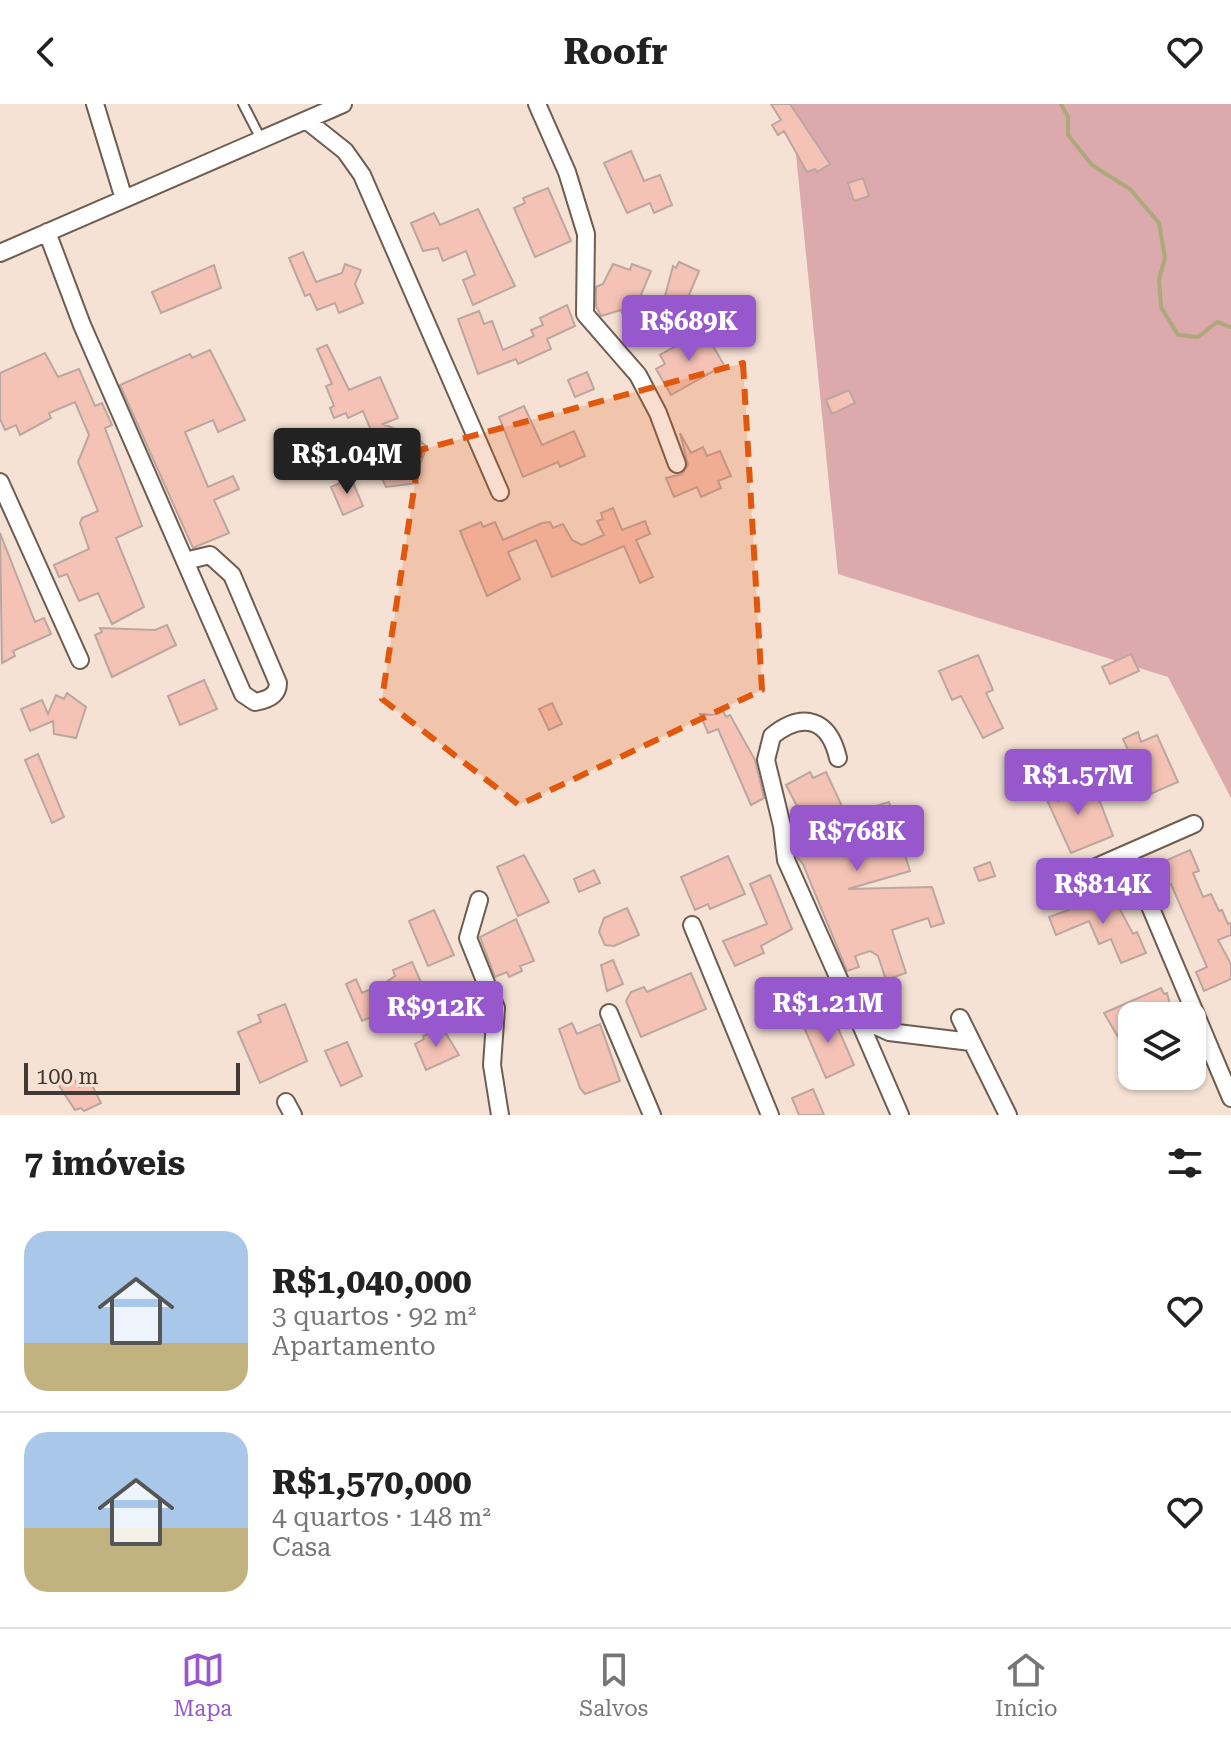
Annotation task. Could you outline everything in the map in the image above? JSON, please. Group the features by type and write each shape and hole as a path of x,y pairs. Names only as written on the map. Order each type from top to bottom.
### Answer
{"street":[{"path":"95,104 124,199"},
{"path":"0,253 261,139 313,113 343,104"},
{"path":"537,104 567,172 586,234 585,314 638,375 658,413 677,464"},
{"path":"313,113 362,175 500,492"},
{"path":"47,232 82,325 243,694 255,702 266,700 275,694 278,683 232,575 218,559 210,555 185,561"},
{"path":"0,482 80,660"},
{"path":"838,758 830,734 813,722 797,723 772,736 766,760 780,816 786,860 900,1115"},
{"path":"1062,882 1194,824"},
{"path":"1128,854 1231,1098"},
{"path":"479,900 468,938 496,1008 492,1065 500,1115"},
{"path":"692,925 770,1115"},
{"path":"609,1013 652,1115"},
{"path":"858,1018 899,1034 971,1042"},
{"path":"960,1018 1008,1115"}],"lane":[{"path":"243,104 261,139"}],"highlighted area":[{"path":"743,363 762,690 519,805 382,699 420,450"}],"shaded area":[{"path":"791,104 1231,104 1231,798 1168,677 838,574"}],"building":[{"path":"771,104 790,104 830,164 817,172 815,169 807,172 784,131 778,135 772,125 781,120"},
{"path":"631,151 644,181 660,175 672,205 654,213 650,203 627,213 604,163"},
{"path":"863,178 869,196 854,201 848,183"},
{"path":"548,188 571,241 535,257 514,208 525,203 523,198"},
{"path":"478,209 515,286 473,305 463,280 475,275 466,251 443,261 438,248 423,251 411,223 434,213 440,225"},
{"path":"303,252 316,282 342,273 345,264 361,270 355,284 363,303 339,313 335,303 317,310 310,294 305,296 289,258"},
{"path":"679,262 699,271 685,305 665,296 673,266 676,268"},
{"path":"613,264 630,270 632,264 651,271 638,302 632,304 638,317 626,322 621,310 601,316 596,306 596,287 603,284"},
{"path":"214,265 221,288 161,313 152,292"},
{"path":"567,305 575,326 547,339 551,349 518,364 516,359 478,374 458,319 479,311 484,324 492,321 503,350 534,336 531,330 543,325 540,318"},
{"path":"704,330 724,365 671,395 656,369 665,364 660,355"},
{"path":"327,345 349,390 380,377 398,418 383,424 417,438 427,447 415,477 418,483 386,487 380,474 388,456 360,467 354,452 375,440 363,411 348,418 346,413 334,418 330,408 334,406 326,386 332,384 317,349"},
{"path":"210,350 245,420 218,432 213,420 185,432 208,487 233,476 239,489 214,500 229,533 193,548 120,385 190,354 192,358"},
{"path":"45,353 58,377 79,369 95,406 102,403 112,425 105,428 142,526 116,538 144,607 112,624 98,593 79,601 67,574 59,577 54,565 89,549 80,523 82,518 98,511 78,462 89,435 75,402 49,413 51,418 20,435 16,425 5,430 0,419 0,373"},
{"path":"587,372 594,389 575,397 568,380"},
{"path":"849,390 855,403 832,414 826,400"},
{"path":"524,406 542,445 574,431 585,456 560,467 558,462 523,477 499,417"},
{"path":"680,433 691,453 703,447 707,456 720,451 731,476 718,481 721,488 701,497 697,487 674,497 666,478 682,474 688,465"},
{"path":"351,478 363,506 343,515 331,487"},
{"path":"613,508 622,530 645,521 650,534 636,540 653,577 640,583 624,546 552,577 536,540 508,552 520,579 487,596 460,531 481,522 483,527 495,522 503,540 550,522 553,528 563,524 572,540 582,545 604,535 597,521 603,519 601,513"},
{"path":"0,533 35,622 44,618 51,634 13,651 15,656 2,663"},
{"path":"167,625 176,645 112,677 95,635 102,632 100,628 155,630"},
{"path":"1131,654 1139,671 1110,684 1102,667"},
{"path":"978,655 993,690 986,693 1003,728 983,738 961,696 952,700 939,671"},
{"path":"204,680 217,709 180,725 168,696"},
{"path":"67,693 86,707 76,738 54,734 53,721 30,731 21,709 42,700 48,714 56,695 64,699"},
{"path":"552,703 562,724 549,730 539,709"},
{"path":"723,711 726,717 730,715 755,760 764,798 751,805 718,729 708,733 700,714 712,715"},
{"path":"1138,732 1141,742 1157,735 1178,782 1148,795 1123,739"},
{"path":"38,754 64,817 52,823 25,760"},
{"path":"810,772 813,778 826,772 846,815 889,802 910,871 848,889 932,887 944,923 931,927 928,918 892,930 906,973 886,980 878,956 870,951 855,956 859,967 847,971 803,864 797,857 796,841 800,840 791,815 800,812 786,785"},
{"path":"1046,774 1058,801 1094,786 1113,836 1071,853 1037,778"},
{"path":"1190,850 1199,871 1193,873 1203,897 1211,894 1219,911 1222,910 1228,924 1231,923 1231,935 1218,940 1231,964 1231,979 1204,991 1196,972 1207,967 1171,884 1167,886 1158,864"},
{"path":"524,855 549,902 518,916 497,867"},
{"path":"728,856 745,894 710,909 708,904 695,910 681,877"},
{"path":"990,862 995,876 979,881 974,868"},
{"path":"594,870 600,883 579,892 574,879"},
{"path":"770,875 792,929 761,946 764,953 735,966 723,941 767,924 750,884"},
{"path":"1112,894 1133,934 1137,932 1146,953 1121,963 1111,939 1099,944 1089,921 1056,935 1049,917"},
{"path":"627,908 639,935 614,946 605,945 599,932 604,918"},
{"path":"434,910 454,955 428,966 409,921"},
{"path":"516,919 534,961 520,966 522,971 509,977 507,972 495,977 480,937"},
{"path":"613,960 623,984 607,991 601,965"},
{"path":"412,962 424,989 418,990 423,1002 405,1010 408,1016 379,1028 373,1016 362,1021 346,984 356,979 362,993 383,984 395,976 393,970"},
{"path":"691,973 706,1009 641,1037 626,1001 631,992 644,987 647,992"},
{"path":"1161,988 1164,994 1167,993 1169,1002 1129,1002"},
{"path":"285,1004 307,1061 260,1083 238,1032 261,1022 258,1015"},
{"path":"1118,1007 1118,1037 1104,1013"},
{"path":"831,1012 854,1065 826,1078 803,1025"},
{"path":"572,1023 577,1034 600,1024 620,1081 585,1094 580,1088 559,1029"},
{"path":"442,1027 459,1055 426,1070 415,1044 424,1039 423,1036"},
{"path":"347,1042 362,1076 341,1086 325,1051"},
{"path":"72,1075 79,1087 90,1081 101,1103 84,1111 81,1108 75,1110 56,1081"},
{"path":"813,1089 824,1115 799,1115 792,1098"}],"waterway":[{"path":"1061,104 1068,117 1068,135 1092,165 1130,189 1159,223 1165,258 1159,279 1161,307 1178,335 1198,337 1217,322 1231,327"}]}
